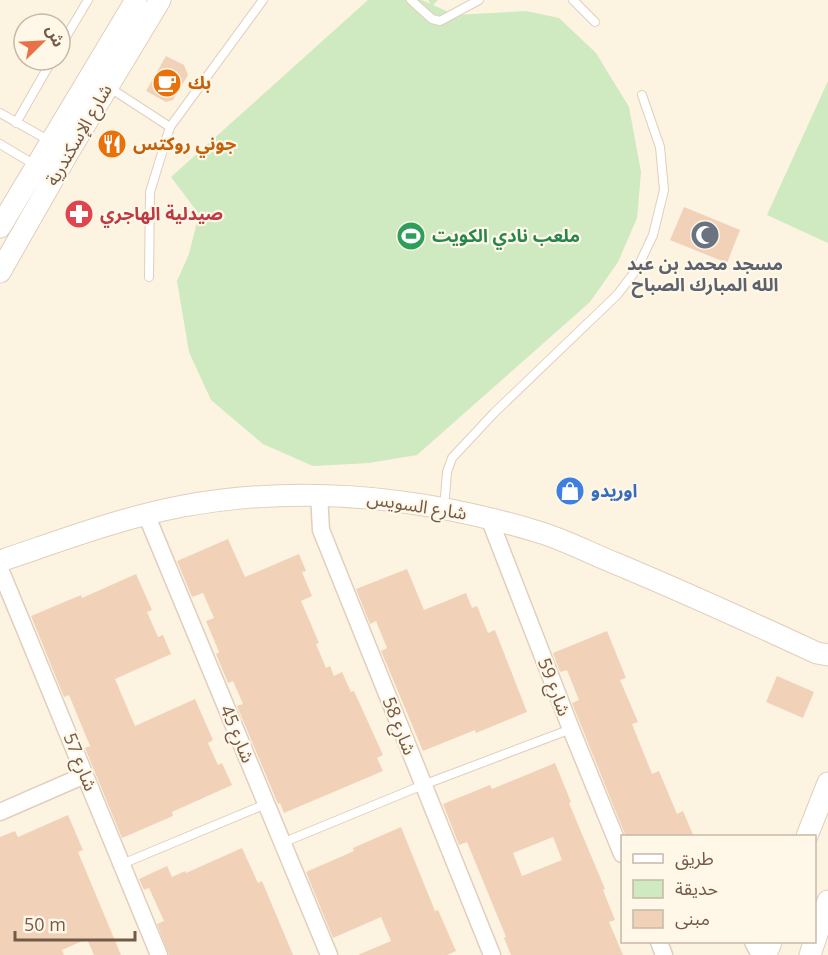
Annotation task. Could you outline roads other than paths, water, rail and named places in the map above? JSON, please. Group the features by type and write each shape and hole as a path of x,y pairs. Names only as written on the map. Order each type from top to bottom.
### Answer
{"street":[{"name":"شارع الإسكندرية","path":"0,272 55,176 60,146 136,0"},
{"name":"شارع الإسكندرية","path":"0,226 35,165 60,146 107,86 160,0"},
{"path":"35,165 55,176"},
{"name":"شارع السويس","path":"0,561 146,514 184,506 266,495 319,494 403,501 489,518 555,538 682,591 824,658"},
{"name":"شارع 58","path":"319,494 321,530 492,955"},
{"name":"شارع 45","path":"146,514 329,955"},
{"name":"شارع 59","path":"489,518 621,852"},
{"name":"شارع 57","path":"0,569 159,955"},
{"path":"0,812 85,775"},
{"path":"808,835 828,783"},
{"path":"816,937 828,901"}],"lane":[{"path":"72,27 88,0"},
{"path":"149,277 150,192 170,127 263,0"},
{"path":"411,0 432,19 440,21 479,0"},
{"path":"573,0 595,22"},
{"path":"16,123 45,72"},
{"path":"107,86 170,127"},
{"path":"444,509 447,472 452,458 494,413 617,295 637,269 653,235 664,190 660,147 642,94"},
{"path":"0,113 60,146"},
{"path":"0,144 35,165"},
{"path":"0,156 12,151"},
{"path":"282,843 423,785 571,729"},
{"path":"122,864 266,804"}],"place":[{"name":"بك","path":"167,83"},
{"name":"جوني روكتس","path":"112,144"},
{"name":"صيدلية الهاجري","path":"79,214"},
{"name":"مسجد محمد بن عبد الله المبارك الصباح","path":"705,235"},
{"name":"ملعب نادي الكويت","path":"411,236"},
{"name":"اوريدو","path":"570,491"}]}
